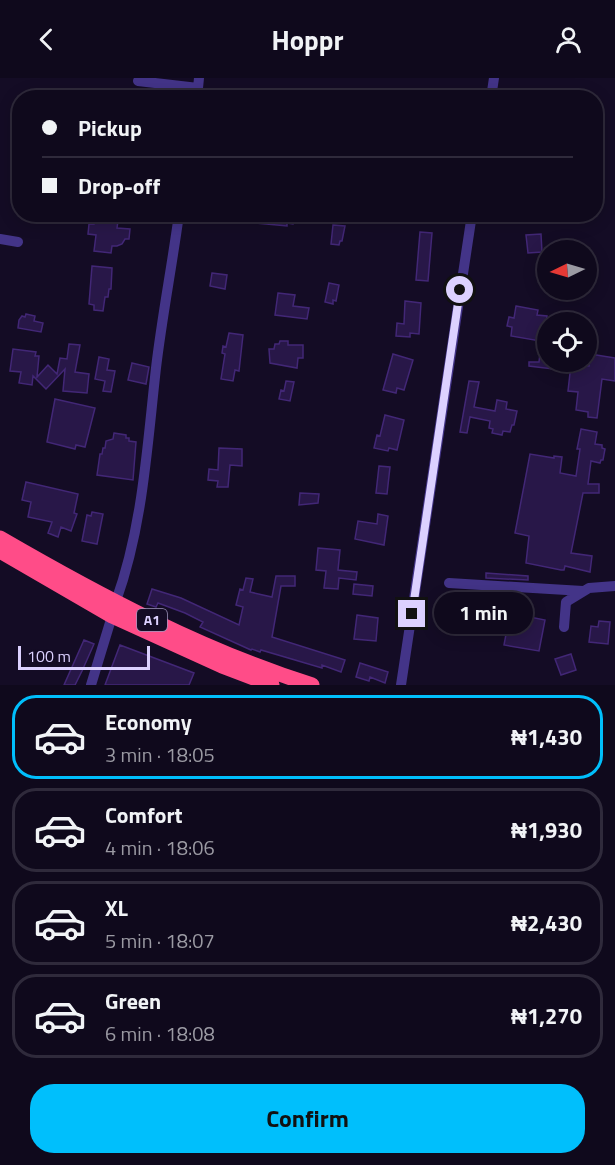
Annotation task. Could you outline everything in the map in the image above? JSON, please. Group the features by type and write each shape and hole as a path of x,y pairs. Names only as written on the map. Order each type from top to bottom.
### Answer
{"highway":[{"name":"A1","path":"0,538 114,609 229,656 312,685"},
{"name":"A1","path":"0,551 222,666 272,685"}],"street":[{"path":"138,81 198,88"},
{"path":"91,685 127,571 137,527 156,366 179,222"},
{"path":"401,685 471,222"},
{"path":"0,239 18,242"},
{"path":"449,583 583,591"},
{"path":"564,627 566,602 589,588 615,586"}],"building":[{"path":"94,222 118,222 117,228 130,229 129,239 125,239 122,244 112,246 111,253 94,251 96,235 88,234 89,224"},
{"path":"293,222 293,224 287,223 287,226 256,223"},
{"path":"333,225 345,226 339,245 331,244"},
{"path":"420,232 432,233 428,281 416,280"},
{"path":"541,234 541,240 537,240 537,252 528,253 526,235"},
{"path":"92,266 112,268 111,289 109,289 108,297 105,297 103,311 94,310 94,305 89,304"},
{"path":"212,273 227,275 225,289 210,286"},
{"path":"329,283 339,285 336,301 333,300 333,304 325,302"},
{"path":"278,293 295,295 293,306 309,308 307,319 275,315"},
{"path":"405,301 421,303 419,334 410,333 410,337 396,336 397,323 404,324"},
{"path":"516,306 538,310 537,340 511,336 512,327 507,326 509,317 514,318"},
{"path":"26,314 35,316 34,321 43,323 41,332 18,328 19,320"},
{"path":"229,333 243,335 239,371 235,370 233,381 221,379 225,354 222,353 223,346 226,347"},
{"path":"280,341 288,341 288,345 303,345 303,358 298,358 297,368 270,363 269,349 274,349 275,344 279,344"},
{"path":"69,344 80,345 75,372 89,374 87,393 63,391 65,369 46,389 33,376 32,385 19,383 21,372 10,371 13,349 36,352 35,356 39,356 37,377 48,365 57,374 60,358 67,359"},
{"path":"393,354 413,360 404,390 397,388 396,393 383,390"},
{"path":"597,355 615,358 615,381 602,379 597,418 588,417 588,412 576,410 578,392 568,391 570,372 597,372"},
{"path":"99,357 109,359 107,370 115,371 111,392 103,391 105,381 95,379"},
{"path":"529,362 537,362 537,367 529,366"},
{"path":"132,363 149,367 146,384 128,380"},
{"path":"286,381 294,382 290,401 279,399"},
{"path":"469,381 479,382 474,407 495,411 497,400 507,402 506,409 517,411 510,432 503,431 502,435 492,433 493,429 489,428 490,421 470,417 467,433 460,432"},
{"path":"55,399 95,408 85,447 76,445 75,449 47,442"},
{"path":"385,415 404,420 397,450 374,448 377,435 380,436"},
{"path":"581,429 597,432 595,444 602,445 605,449 603,460 600,463 591,461 588,484 599,484 599,493 583,493 571,553 592,556 590,572 565,566 564,570 561,570 526,563 529,536 515,533 530,454 562,457 560,473 576,476 580,449 577,449"},
{"path":"114,433 126,435 129,441 136,442 133,480 97,475 100,454 105,448 106,441 113,439"},
{"path":"219,448 242,449 242,466 230,465 228,487 217,487 218,481 208,480 209,469 218,470"},
{"path":"379,466 390,467 387,494 376,493"},
{"path":"26,482 78,494 74,513 77,514 71,531 61,527 58,537 48,533 52,522 28,517 31,502 22,500"},
{"path":"300,493 319,494 318,503 299,505"},
{"path":"92,512 103,514 97,544 82,541 87,515 91,516"},
{"path":"378,514 388,516 384,545 355,539 358,521 377,524"},
{"path":"318,548 340,550 338,570 357,572 356,580 339,578 338,589 324,588 326,571 316,570"},
{"path":"486,573 528,576 528,580 486,578"},
{"path":"276,576 295,576 295,586 281,586 272,637 345,660 341,672 261,650 260,652 251,650 200,627 203,622 185,613 158,603 156,607 147,604 152,589 181,598 239,625 243,607 236,605 240,589 243,590 246,578 253,579 250,592 272,597"},
{"path":"354,584 373,586 372,596 353,594"},
{"path":"510,613 545,620 539,651 504,645"},
{"path":"357,615 378,618 376,641 354,639"},
{"path":"599,621 610,622 608,644 589,642 591,626 598,627"},
{"path":"84,640 94,644 75,685 64,685"},
{"path":"120,645 194,673 189,685 105,685"},
{"path":"571,654 576,670 561,675 555,659"},
{"path":"360,663 388,672 385,683 370,677 369,681 356,677"}],"route":[{"path":"412,614 460,290"}]}
